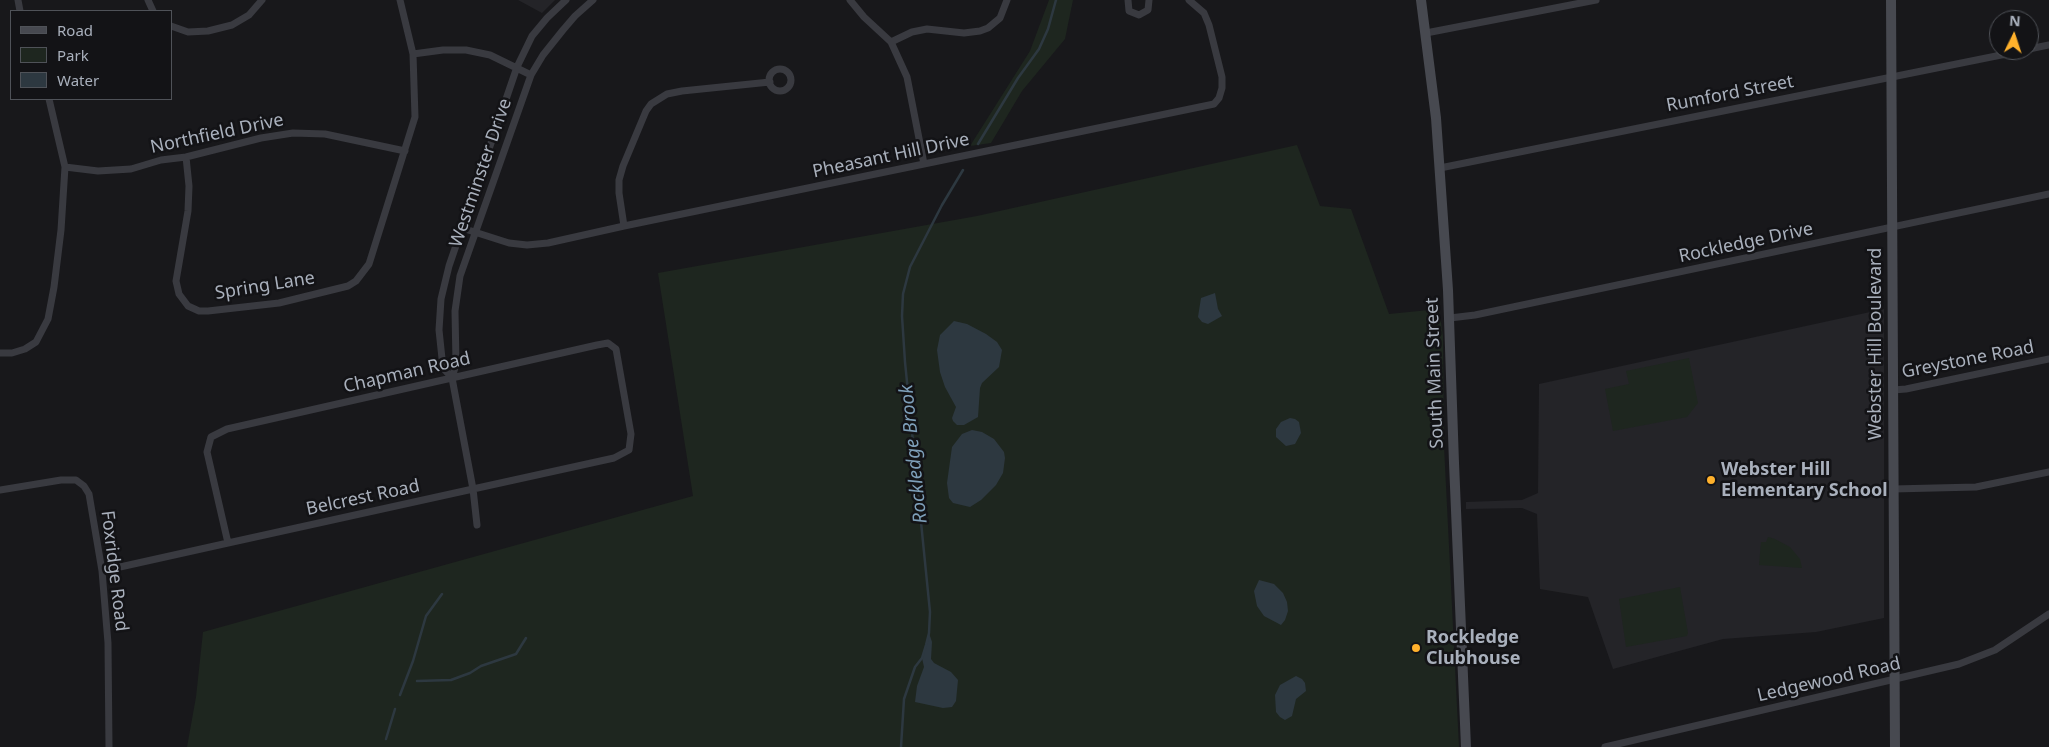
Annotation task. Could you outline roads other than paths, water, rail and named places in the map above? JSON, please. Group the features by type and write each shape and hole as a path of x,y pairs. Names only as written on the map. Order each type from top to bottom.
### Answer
{"main road":[{"name":"South Main Street","path":"1421,0 1440,168 1450,318 1466,747"},
{"name":"Webster Hill Boulevard","path":"1891,0 1895,747"}],"street":[{"path":"172,26 188,32 208,31 232,26 249,15 262,0"},
{"name":"Spring Lane","path":"186,157 189,186 188,212 176,281 179,294 188,306 199,311 279,303 348,286 356,282 369,264 415,117 413,54 400,0"},
{"name":"Westminster Drive","path":"452,378 443,368 439,330 441,300 448,266 517,67 532,36 546,18 566,0"},
{"name":"Westminster Drive","path":"477,524 473,489 452,378 456,364 455,311 460,276 531,75 543,55 563,30 593,0"},
{"path":"850,0 864,17 891,42 907,77 924,164"},
{"path":"891,42 912,32 926,29 964,33 980,31 988,28 1000,18 1007,0"},
{"path":"1128,0 1129,11 1139,16 1148,10 1149,0"},
{"name":"Pheasant Hill Drive","path":"462,228 509,243 527,245 548,243 1214,104 1219,98 1222,78 1209,25 1204,13 1189,0"},
{"path":"1426,33 1595,0"},
{"path":"413,54 443,50 466,50 490,55 531,75"},
{"name":"Rumford Street","path":"1440,168 1989,58"},
{"path":"624,226 619,180 642,120 651,104 667,94 682,91 770,82"},
{"path":"0,353 12,354 36,342 48,320 57,271 64,167 49,100"},
{"name":"Northfield Drive","path":"64,167 98,171 131,169 161,160 186,157 261,138 293,133 326,134 405,151"},
{"name":"Rockledge Drive","path":"1450,318 1484,313 2049,194"},
{"name":"Chapman Road","path":"228,543 207,452 211,437 227,429 608,343 616,349 619,358 631,434 628,450"},
{"name":"Greystone Road","path":"1893,390 1906,389 2049,359"},
{"name":"Belcrest Road","path":"102,571 614,458 628,450"},
{"path":"1893,489 1976,487 2049,472"},
{"name":"Foxridge Road","path":"0,490 61,480 76,480 84,486 89,494 102,571 108,643 109,747"},
{"name":"Ledgewood Road","path":"1605,747 1959,664 1995,650 2049,614"}],"water":[{"path":"1215,293 1218,309 1222,316 1208,324 1202,322 1198,317 1201,298"},
{"path":"954,321 967,324 986,334 997,342 1002,350 999,367 982,383 980,388 978,417 964,425 957,425 953,421 952,418 956,407 945,387 940,372 937,350 940,335"},
{"path":"1290,418 1299,422 1301,433 1295,444 1286,446 1276,437 1276,429 1281,422"},
{"path":"972,430 982,432 994,439 1004,452 1005,458 1003,473 996,485 981,500 970,507 953,503 949,498 947,483 952,447 962,434"},
{"path":"1259,580 1274,584 1283,593 1288,611 1281,625 1264,616 1257,606 1254,591"},
{"path":"929,633 932,642 931,659 934,663 951,672 958,680 956,701 952,707 943,708 915,702 917,686 924,667 922,658"},
{"path":"1296,676 1305,683 1306,691 1296,699 1292,716 1285,720 1276,712 1275,695 1280,685"}],"waterway":[{"name":"Rockledge Brook","path":"978,144 1018,78 1039,49 1048,29 1056,0"},
{"name":"Rockledge Brook","path":"901,747 904,699 915,667 922,658 926,645 929,633 930,612 905,362 902,316 903,294 910,267 942,205 963,170"},
{"path":"400,695 413,661 426,616 442,594"},
{"path":"417,681 451,680 470,673 481,666 516,654 526,638"},
{"path":"386,739 395,709"}],"place":[{"name":"Webster Hill Elementary School","path":"1711,480"},
{"name":"Rockledge Clubhouse","path":"1416,648"}]}
